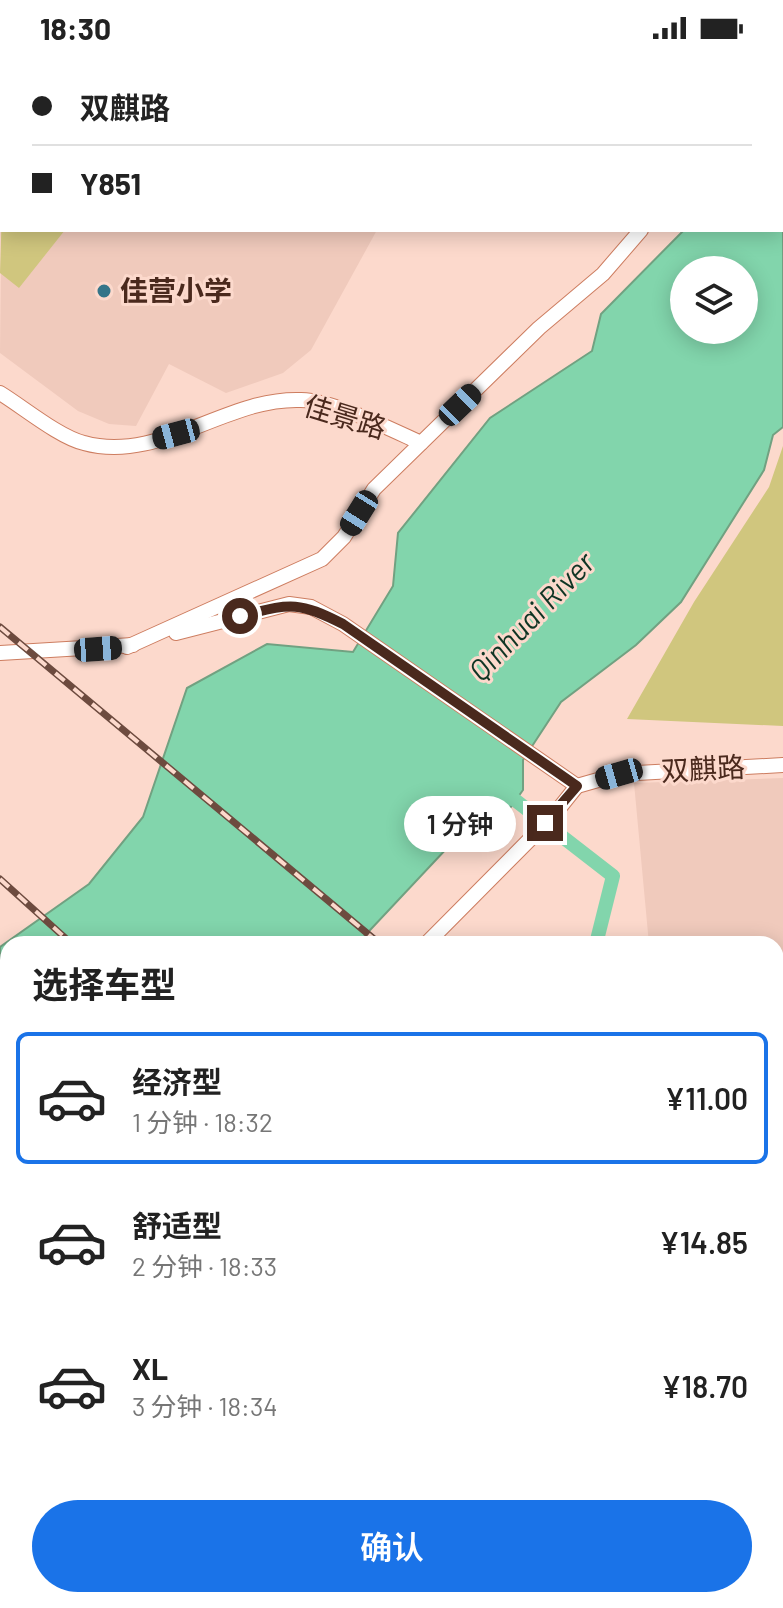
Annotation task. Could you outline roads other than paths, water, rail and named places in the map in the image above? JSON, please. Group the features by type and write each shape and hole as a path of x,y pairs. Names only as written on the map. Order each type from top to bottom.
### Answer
{"street":[{"path":"127,647 322,559 344,537 374,489 539,328 603,274 639,232"},
{"name":"佳景路","path":"0,393 82,443 110,447 124,448 176,434 255,405 303,400 368,419 421,443"},
{"path":"0,653 127,647 289,604 311,607 343,624 577,786 553,816 434,936"},
{"name":"双麒路","path":"577,786 619,774 783,765"},
{"path":"447,936 455,915"}],"water":[{"name":"Qinhuai River","path":"682,232 783,232 783,427 773,435 764,470 681,602 636,645 561,702 523,760 523,790 508,811 483,819 448,847 365,936 16,936 89,884 143,817 187,688 267,644 353,652 393,586 398,533 490,418 592,351 601,314"}],"waterway":[{"path":"515,800 613,876 598,936"}],"railway":[{"path":"0,627 370,936"},
{"path":"0,879 63,936"}],"place":[{"name":"佳营小学","path":"104,291"}]}
